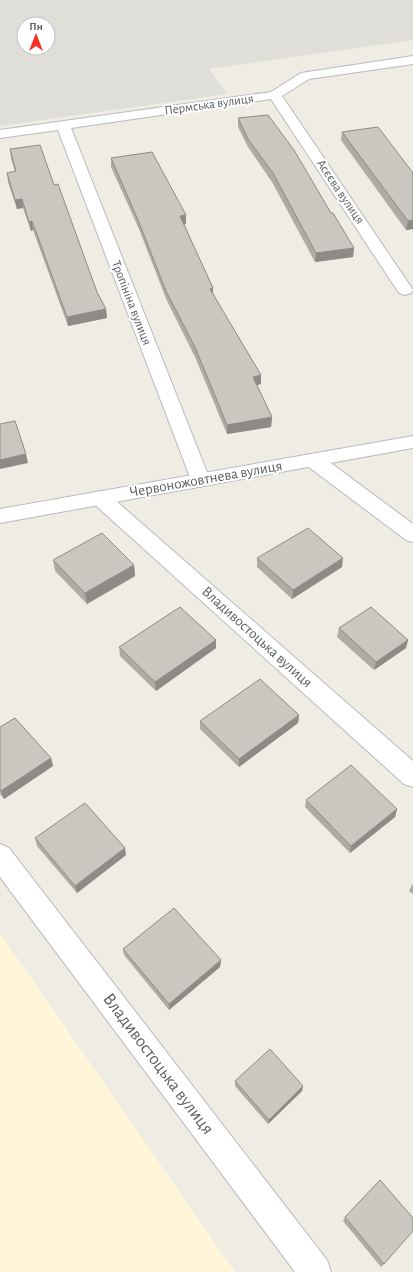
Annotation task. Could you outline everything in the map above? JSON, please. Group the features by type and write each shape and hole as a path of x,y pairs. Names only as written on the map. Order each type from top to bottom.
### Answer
{"street":[{"name":"Пермська вулиця","path":"0,134 276,95 305,76 413,60"},
{"name":"Асєєва вулиця","path":"276,95 405,290"},
{"name":"Тропініна вулиця","path":"62,125 200,480"},
{"name":"Червоножовтнева вулиця","path":"0,516 413,442"},
{"path":"313,460 413,535"},
{"name":"Владивостоцька вулиця","path":"100,498 413,776"},
{"name":"Владивостоцька вулиця","path":"0,856 315,1272"}],"shaded area":[{"path":"0,0 413,0 413,40 209,69 227,94 0,126"},
{"path":"0,933 235,1272 0,1272"}],"building":[{"path":"268,115 294,150 331,213 333,213 354,248 316,253 273,173 248,139 238,118"},
{"path":"378,127 413,173 413,220 408,221 342,132"},
{"path":"40,145 54,185 58,184 97,292 106,309 67,317 32,221 29,222 22,199 15,200 7,173 16,171 10,149"},
{"path":"152,152 186,215 180,216 213,288 210,289 261,375 253,377 272,417 227,425 195,347 166,291 138,220 111,158"},
{"path":"15,421 26,454 0,460 0,424"},
{"path":"308,528 343,558 293,590 257,558"},
{"path":"102,533 134,565 85,593 53,560"},
{"path":"180,607 216,640 155,682 119,647"},
{"path":"371,607 408,640 376,662 339,628"},
{"path":"260,679 299,715 239,759 200,721"},
{"path":"15,718 51,758 1,791 0,727"},
{"path":"351,765 397,809 351,846 306,800"},
{"path":"85,803 125,848 75,886 35,838"},
{"path":"174,908 221,960 169,1004 123,949"},
{"path":"270,1049 303,1086 269,1120 235,1081"},
{"path":"380,1180 413,1218 413,1231 384,1264 345,1217"}]}
